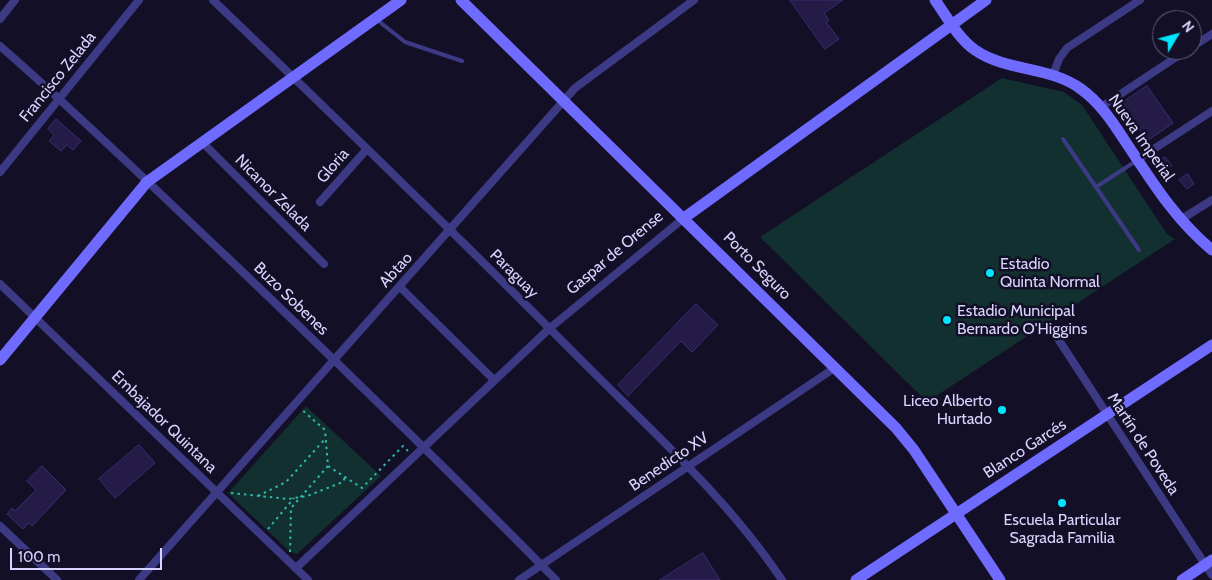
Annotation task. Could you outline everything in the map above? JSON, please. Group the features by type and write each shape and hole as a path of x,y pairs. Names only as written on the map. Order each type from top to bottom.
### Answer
{"street":[{"path":"0,19 16,0"},
{"name":"Francisco Zelada","path":"0,172 139,0"},
{"name":"Paraguay","path":"213,0 367,148 687,466 742,523 782,580"},
{"path":"0,360 147,182 401,0"},
{"name":"Porto Seguro","path":"461,0 565,100 902,434 1000,580"},
{"name":"Abtao","path":"139,580 220,494 295,404 574,88 694,0"},
{"name":"Nueva Imperial","path":"935,0 967,43 983,55 1052,75 1080,88 1101,106 1180,220 1212,250"},
{"name":"Gaspar de Orense","path":"296,568 550,328 684,218 986,0"},
{"path":"1052,75 1059,59 1067,48 1140,0"},
{"name":"Buzo Sobenes","path":"0,46 59,98 335,360 424,446 556,580"},
{"path":"1101,106 1172,60"},
{"path":"1138,160 1212,111"},
{"name":"Nicanor Zelada","path":"202,142 324,264"},
{"name":"Gloria","path":"320,202 367,148"},
{"path":"1180,220 1212,200"},
{"name":"Embajador Quintana","path":"0,284 305,578"},
{"path":"400,287 494,380"},
{"name":"Martín de Poveda","path":"1050,328 1210,567"},
{"name":"Blanco Garcés","path":"856,580 1212,345"},
{"name":"Benedicto XV","path":"519,580 836,367"},
{"path":"0,526 57,580"},
{"path":"1182,580 1210,567"}],"lane":[{"path":"375,19 405,42 462,61"},
{"path":"1063,139 1139,250"},
{"path":"1096,187 1138,160"}],"path":[{"path":"283,549 289,555 291,508 328,466 325,430 295,404"},
{"path":"258,496 286,482 326,438"},
{"path":"328,466 362,488 403,446 414,457"},
{"path":"220,494 294,498 343,482 345,477"},
{"path":"266,532 294,498"}],"green space":[{"name":"Estadio Municipal Bernardo O'Higgins","path":"1002,78 1064,92 1082,105 1167,234 1175,239 927,402 760,237"},
{"path":"306,406 381,476 297,554 290,552 228,493"}],"building":[{"path":"790,0 843,0 824,13 829,20 826,22 839,39 825,49"},
{"path":"1147,86 1173,123 1147,141 1122,103"},
{"path":"56,119 81,141 73,150 67,145 61,151 49,141 54,135 48,129"},
{"path":"1165,157 1172,166 1164,171 1158,162"},
{"path":"1188,174 1194,184 1187,189 1179,180"},
{"path":"696,304 718,325 692,352 681,341 628,396 618,385"},
{"path":"139,445 155,463 115,498 99,479"},
{"path":"42,466 66,490 32,526 29,523 23,529 7,514 12,508 15,511 36,490 27,481"},
{"path":"703,553 720,580 660,580"}],"place":[{"name":"Estadio Quinta Normal","path":"990,273"},
{"name":"Estadio Municipal Bernardo O'Higgins","path":"947,320"},
{"name":"Liceo Alberto Hurtado","path":"1002,410"},
{"name":"Escuela Particular Sagrada Familia","path":"1062,503"}]}
